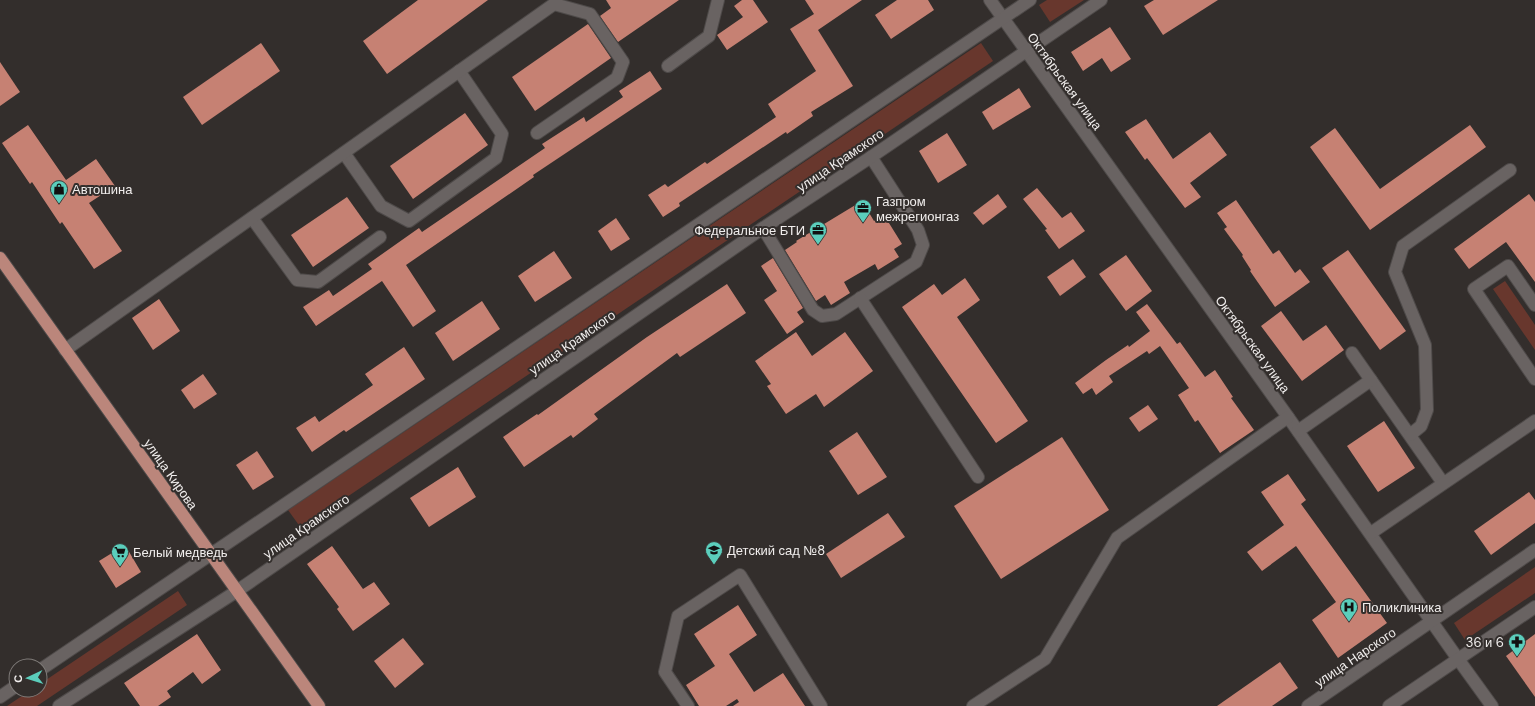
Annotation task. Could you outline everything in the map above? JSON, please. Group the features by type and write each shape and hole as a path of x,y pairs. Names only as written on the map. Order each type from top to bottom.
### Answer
{"main road":[{"name":"улица Кирова","path":"0,258 319,706"}],"street":[{"path":"668,66 709,36 718,0"},
{"name":"Октябрьская улица","path":"990,0 1298,431 1492,706"},
{"name":"улица Крамского","path":"48,665 1030,0"},
{"name":"улица Крамского","path":"59,706 237,591 763,228 1101,0"},
{"path":"65,350 554,4 590,14 623,62 617,78 537,133"},
{"path":"344,153 381,206 409,221 496,158 502,134 459,71"},
{"path":"763,228 813,310 822,316 836,314 916,262 923,245 918,230 871,156"},
{"path":"1410,435 1421,426 1427,410 1425,345 1395,272 1403,246 1510,170"},
{"path":"252,218 297,280 318,282 380,237"},
{"path":"1535,305 1508,266 1474,289 1535,379"},
{"path":"860,298 978,477"},
{"path":"1352,353 1443,483"},
{"path":"1298,431 1371,380"},
{"path":"973,706 1045,659 1117,538 1288,417"},
{"path":"1370,533 1535,420"},
{"name":"улица Нарского","path":"1308,706 1535,550"},
{"path":"688,706 665,672 678,616 740,575 822,706"},
{"path":"1389,706 1535,607"}],"shaded area":[{"path":"1047,0 1084,0 1050,22 1039,5"},
{"path":"981,43 993,61 301,528 288,510"},
{"path":"1505,281 1535,325 1535,350 1493,289"},
{"path":"1535,567 1535,593 1465,640 1454,623"},
{"path":"178,591 187,605 37,706 7,706 19,698 48,698 48,679"}],"building":[{"path":"418,0 488,0 387,74 363,41"},
{"path":"606,0 679,0 618,42 600,16 611,8"},
{"path":"742,0 753,0 768,22 727,50 717,35 743,17 734,6"},
{"path":"805,0 862,0 818,30 853,86 811,112 813,116 787,134 786,132 679,203 680,206 663,217 648,195 665,184 668,187 705,162 707,164 776,117 768,104 816,71 790,29 814,14"},
{"path":"897,0 928,0 934,10 891,39 875,15"},
{"path":"1154,0 1218,0 1163,35 1144,6"},
{"path":"588,24 611,58 535,111 512,77"},
{"path":"1110,27 1131,59 1111,72 1102,58 1083,71 1071,52"},
{"path":"261,43 280,71 202,125 183,97"},
{"path":"0,62 20,92 0,106"},
{"path":"650,71 662,89 533,175 534,177 406,265 436,311 413,327 382,281 316,326 303,307 329,290 333,296 372,269 368,264 419,228 422,232 545,148 542,144 584,117 586,122 623,97 619,91"},
{"path":"1019,88 1031,107 993,130 982,112"},
{"path":"465,113 488,145 413,199 390,166"},
{"path":"1146,119 1173,159 1210,132 1227,155 1190,183 1201,197 1185,208 1147,158 1145,160 1125,132"},
{"path":"28,125 66,180 96,159 115,186 89,203 122,251 94,269 62,222 60,224 32,182 30,184 2,143"},
{"path":"1470,125 1486,147 1370,230 1310,147 1335,128 1380,189"},
{"path":"947,133 967,165 938,183 919,151"},
{"path":"1037,188 1062,218 1071,212 1085,231 1059,249 1045,230 1047,229 1023,199"},
{"path":"998,194 1007,207 983,225 973,213"},
{"path":"1529,194 1535,202 1535,282 1506,242 1469,269 1454,249"},
{"path":"347,197 369,228 313,267 291,235"},
{"path":"1236,200 1273,254 1279,250 1295,273 1300,269 1310,282 1275,307 1250,271 1251,270 1242,256 1243,255 1224,229 1227,227 1217,213"},
{"path":"862,201 874,221 884,215 902,244 894,249 899,257 878,270 875,264 844,282 850,293 831,305 825,295 816,301 785,250 797,242 796,241"},
{"path":"616,218 630,239 611,251 598,231"},
{"path":"1348,250 1406,331 1380,350 1322,268"},
{"path":"554,251 572,278 535,302 518,276"},
{"path":"1126,255 1152,291 1126,311 1099,274"},
{"path":"773,258 803,308 797,312 804,322 787,334 764,300 777,291 761,266"},
{"path":"1073,259 1086,277 1060,296 1047,277"},
{"path":"965,278 980,300 957,317 1028,421 996,443 902,307 934,284 942,295"},
{"path":"727,284 746,313 680,357 677,353 594,414 598,419 573,438 571,435 524,467 503,437 537,414 538,415 647,337"},
{"path":"159,299 180,331 153,350 132,318"},
{"path":"482,301 500,329 453,361 435,333"},
{"path":"1147,304 1177,344 1180,342 1205,377 1215,370 1233,397 1231,398 1254,430 1220,453 1198,420 1195,422 1178,395 1189,388 1160,346 1149,354 1147,351 1109,376 1113,382 1096,395 1092,388 1083,394 1075,383 1106,360 1128,345 1129,347 1150,331 1136,312"},
{"path":"1281,311 1303,341 1326,325 1344,350 1302,381 1261,326"},
{"path":"796,332 812,356 845,332 873,371 824,407 816,394 786,414 767,386 771,384 755,361"},
{"path":"404,347 425,379 346,432 344,430 312,452 296,428 315,416 319,422 373,385 365,374"},
{"path":"203,374 217,394 194,409 181,390"},
{"path":"1148,405 1158,419 1139,432 1129,418"},
{"path":"1384,421 1415,468 1378,492 1347,446"},
{"path":"857,432 887,477 858,495 829,451"},
{"path":"1062,437 1109,510 1001,579 954,506"},
{"path":"257,451 274,477 253,490 236,465"},
{"path":"458,467 476,497 429,527 410,498"},
{"path":"1288,474 1306,500 1301,504 1387,623 1338,658 1312,620 1336,602 1296,546 1262,571 1247,552 1284,525 1261,492"},
{"path":"1529,492 1535,500 1535,523 1491,555 1474,531"},
{"path":"888,513 905,537 841,578 826,554"},
{"name":"Белый медведь","path":"125,545 141,572 116,588 99,561"},
{"path":"332,546 363,589 374,582 390,604 353,631 337,609 339,607 307,564"},
{"path":"738,605 757,635 729,654 754,692 783,673 805,706 733,706 739,702 737,699 726,706 699,706 686,685 715,666 694,634"},
{"path":"197,634 221,670 202,684 193,672 167,691 171,697 158,706 140,706 124,683"},
{"path":"1535,634 1535,697 1506,656"},
{"path":"403,638 424,664 395,688 374,661"},
{"path":"1280,662 1298,688 1272,706 1217,706"}],"place":[{"name":"Автошина","path":"59,204"},
{"name":"Газпром межрегионгаз","path":"863,223"},
{"name":"Федеральное БТИ","path":"818,245"},
{"name":"Детский сад №8","path":"714,565"},
{"name":"Белый медведь","path":"120,567"},
{"name":"Поликлиника","path":"1349,622"},
{"name":"36 и 6","path":"1517,657"}]}
